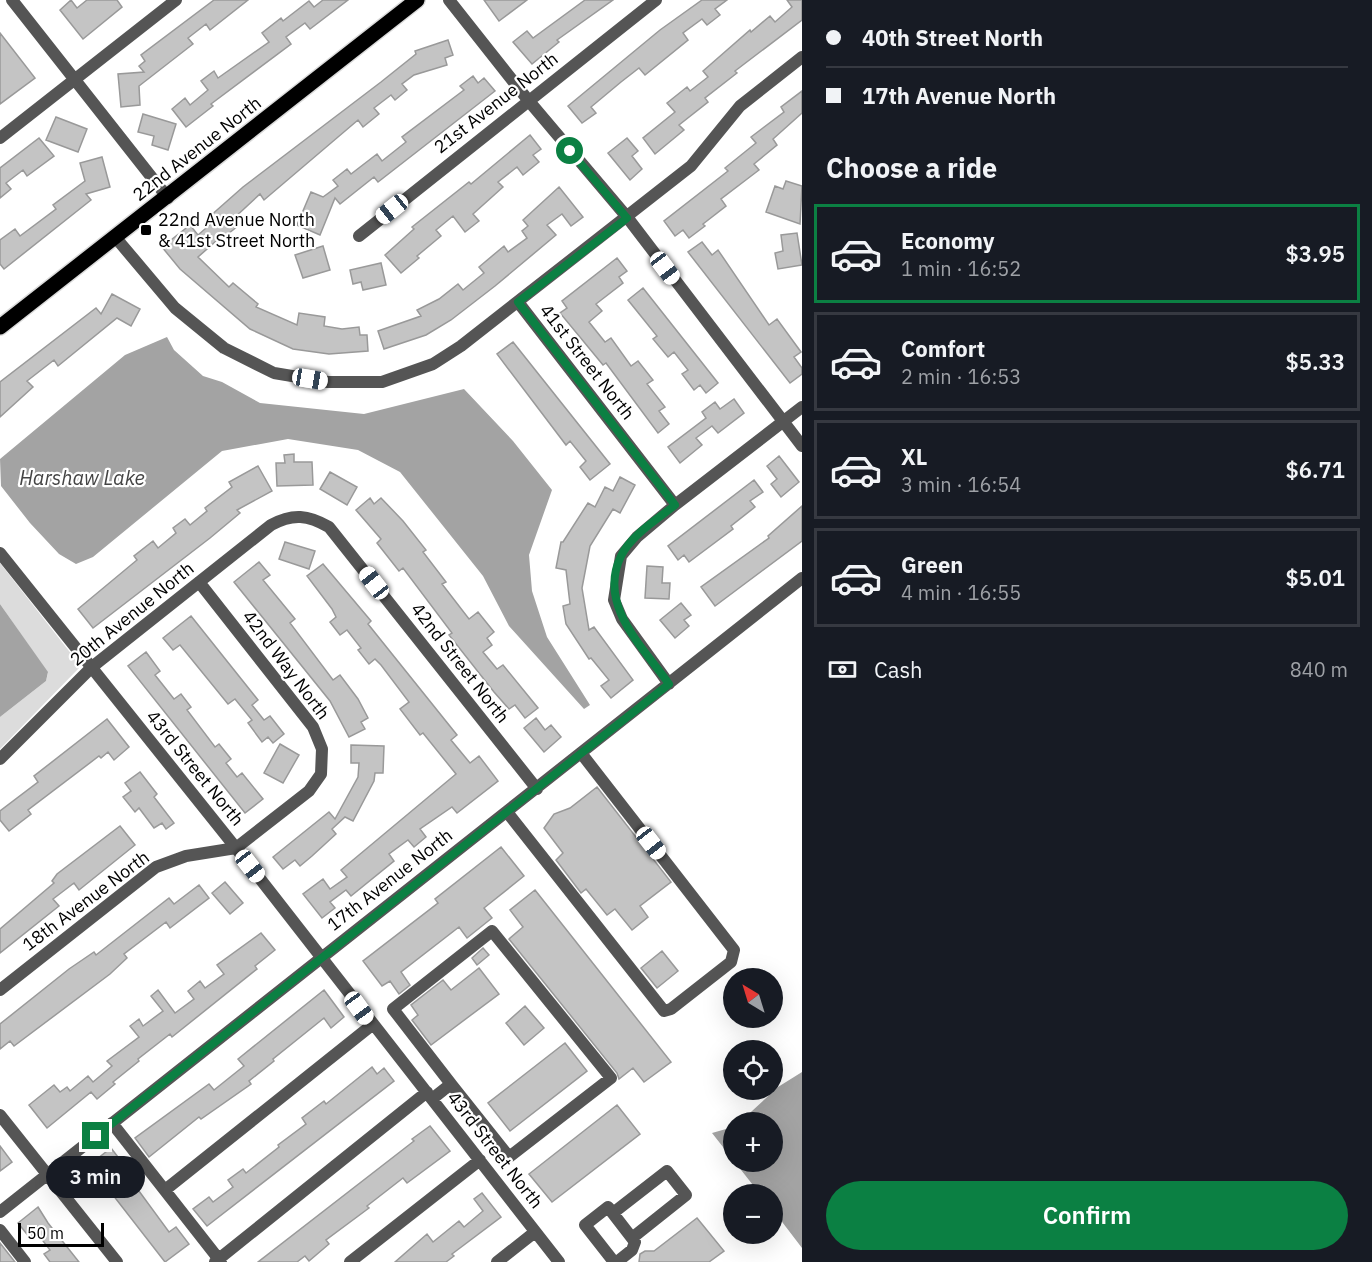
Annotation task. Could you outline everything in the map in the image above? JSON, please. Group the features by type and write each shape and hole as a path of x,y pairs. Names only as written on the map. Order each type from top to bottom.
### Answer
{"main road":[{"name":"22nd Avenue North","path":"0,327 168,198 417,0"}],"street":[{"path":"12,0 168,198"},
{"path":"0,138 176,0"},
{"path":"449,0 528,100 627,218 802,446"},
{"name":"21st Avenue North","path":"358,236 656,0"},
{"path":"518,302 691,166 740,106 802,57"},
{"name":"41st Street North","path":"116,238 175,308 224,348 274,373 328,382 382,382 433,364 461,346 518,302 675,505"},
{"path":"669,684 622,619 614,600 621,556 637,537 675,505 802,407"},
{"name":"20th Avenue North","path":"0,759 92,667 271,525 286,517 300,516"},
{"name":"42nd Street North","path":"300,516 315,519 329,527 537,789"},
{"name":"43rd Street North","path":"0,553 236,848 559,1262"},
{"name":"17th Avenue North","path":"0,1212 802,578"},
{"name":"42nd Way North","path":"199,582 313,727 322,749 321,774 309,791 236,848"},
{"path":"507,812 664,1011 671,1009 731,962 734,950 582,753"},
{"name":"18th Avenue North","path":"0,990 156,867 186,856 236,848"},
{"path":"492,931 611,1078 509,1157 451,1084 393,1009 492,931"},
{"path":"165,1190 372,1025"},
{"path":"112,1123 218,1261 430,1095 451,1084"},
{"path":"0,1116 117,1262"},
{"path":"350,1262 480,1160"},
{"path":"613,1213 667,1171 686,1195 632,1238"},
{"path":"608,1207 632,1238 635,1242 632,1250 616,1262 585,1225 608,1207"},
{"path":"0,1230 25,1262"},
{"path":"497,1262 535,1232"}],"shaded area":[{"path":"0,563 76,660 79,668 0,749 0,717 46,681 48,673 0,604"}],"water":[{"name":"Harshaw Lake","path":"167,337 174,350 203,376 222,382 260,403 364,414 464,389 513,441 552,490 529,555 532,591 547,637 590,705 584,709 509,626 483,576 400,472 358,450 288,439 222,451 93,557 76,564 59,554 30,523 1,486 0,459 125,355"},
{"path":"0,604 48,672 46,681 0,717"},
{"path":"802,1072 802,1248 783,1223 783,1184 752,1184 743,1172 783,1172 783,1112 751,1112 764,1100 783,1100 783,1084"},
{"path":"723,1130 723,1147 712,1133"}],"building":[{"path":"71,0 77,8 87,0 117,0 122,7 83,39 60,10"},
{"path":"214,0 248,0 210,30 206,24 188,38 193,44 139,86 140,105 121,107 118,74 144,72 139,66 145,61 141,55"},
{"path":"323,0 348,0 310,29 305,23 286,37 291,44 211,104 213,106 186,127 172,109 185,98 190,105 208,90 201,81 214,71 218,78 269,42 262,33 281,18 283,21 309,1 314,7"},
{"path":"484,0 527,0 499,21"},
{"path":"585,0 613,0 557,40 559,42 532,64 513,42 527,31 533,38"},
{"path":"702,0 727,0 715,9 720,15 707,25 702,19 683,33 688,40 645,75 639,68 621,82 591,107 596,113 582,123 568,106 660,30"},
{"path":"787,0 802,0 802,20 735,71 737,73 705,98 708,102 679,125 684,130 655,154 643,138 675,112 667,103 687,87 690,91 708,77 703,71 750,30 751,32 770,16 775,22 792,7"},
{"path":"0,33 35,78 0,104"},
{"path":"448,40 453,55 445,58 447,65 414,75 402,84 407,90 395,100 391,95 374,108 379,114 363,127 358,120 264,200 260,194 232,220 238,226 224,237 223,235 198,257 229,287 233,283 258,304 256,307 297,325 299,313 325,317 324,326 342,329 359,327 360,335 367,335 368,351 329,354 293,349 250,329 180,269 162,247 190,225 198,235 213,222 209,217 243,187 381,82 416,54 415,51"},
{"path":"473,76 478,83 484,78 495,91 378,182 374,177 340,204 335,198 320,235 297,225 311,192 323,197 338,186 333,180 347,169 351,174 377,154 382,161 406,142 402,137 464,90 460,86"},
{"path":"802,91 802,113 773,139 777,145 754,164 759,170 721,199 726,206 703,224 705,226 689,238 683,230 675,236 664,221 728,171 725,168 756,143 751,137 784,112 781,107"},
{"path":"143,114 176,124 168,150 152,145 154,136 138,132"},
{"path":"56,117 87,129 78,152 46,140"},
{"path":"530,135 541,149 533,155 539,162 523,175 517,167 498,182 503,187 473,214 479,221 465,232 453,216 436,230 441,236 401,273 385,255 414,229 412,227 469,182 471,184"},
{"path":"39,138 54,156 27,176 23,170 6,183 11,189 0,198 0,168"},
{"path":"627,138 638,151 632,156 642,169 630,180 608,153"},
{"path":"102,157 110,187 86,194 91,200 4,269 0,264 0,240 15,229 20,236 56,209 53,205 85,181 80,163"},
{"path":"786,181 802,186 800,224 766,212 775,186 783,189"},
{"path":"559,187 583,217 571,226 562,214 547,225 556,235 451,320 426,335 384,349 378,331 421,316 417,310 439,299 458,284 463,290 484,273 479,267 504,246 508,252 527,238 522,231 528,226 523,220"},
{"path":"797,233 802,265 778,269 775,253 783,251 781,235"},
{"path":"702,242 712,255 718,250 769,325 777,319 801,352 794,357 802,368 802,374 790,383 688,252"},
{"path":"323,246 330,270 303,278 295,255"},
{"path":"617,258 627,271 619,277 623,283 596,304 602,311 589,322 605,342 611,338 631,366 638,361 653,380 647,384 665,407 659,411 669,424 658,433 606,363 603,365 560,313 567,308 562,301"},
{"path":"381,263 386,285 363,290 361,282 353,284 350,270"},
{"path":"643,288 718,383 706,393 700,385 694,390 682,374 688,370 674,352 668,357 653,339 657,336 628,300"},
{"path":"112,294 140,309 131,326 117,318 58,366 54,360 27,381 33,387 0,417 0,382 96,308 101,314"},
{"path":"513,342 610,464 590,480 580,467 586,461 570,441 566,445 497,354"},
{"path":"734,399 744,413 718,433 712,426 696,438 702,445 680,463 668,447 706,418 702,412 715,402 720,409"},
{"path":"294,454 294,462 312,462 313,485 277,486 276,463 285,463 284,455"},
{"path":"779,456 799,482 781,497 771,484 777,479 767,466"},
{"path":"258,466 272,491 237,510 240,513 210,538 93,628 78,609 137,560 134,556 153,541 158,548 176,533 173,528 185,519 190,525 207,511 205,508 232,487 229,482"},
{"path":"330,472 357,487 347,505 320,489"},
{"path":"620,477 635,485 620,513 613,509 590,546 582,588 589,630 594,627 633,680 611,698 601,686 609,680 591,658 589,659 566,624 563,606 570,604 566,570 556,568 561,542 588,503 595,507 605,487 613,491"},
{"path":"754,480 763,492 750,501 755,507 731,526 733,529 689,562 684,555 678,560 668,546"},
{"path":"370,498 374,504 381,498 403,521 426,550 423,552 446,582 442,584 469,619 478,612 494,632 487,638 492,645 483,652 497,669 503,665 538,708 525,718 515,705 509,709 494,692 449,635 452,633 403,568 399,571 377,543 381,539 356,510"},
{"path":"802,506 802,541 715,606 701,587 769,538 768,536"},
{"path":"285,542 315,551 309,569 279,559"},
{"path":"259,562 270,575 263,580 295,619 290,623 333,680 340,675 358,699 368,718 361,722 365,729 349,737 330,701 234,582"},
{"path":"323,564 371,621 368,624 457,735 451,740 470,763 479,756 498,781 457,813 452,807 420,829 426,837 414,847 408,840 389,854 394,861 351,896 346,890 330,902 335,908 322,918 303,894 323,879 330,889 347,877 341,870 456,774 423,733 420,735 400,709 409,702 381,665 375,659 369,664 358,650 361,648 347,630 340,635 330,622 336,617 332,609 307,576"},
{"path":"647,566 663,567 662,583 670,583 669,599 645,598"},
{"path":"681,603 691,615 684,620 689,626 675,638 660,620"},
{"path":"191,616 258,700 252,705 264,720 270,716 284,734 273,743 268,737 262,742 248,723 252,720 235,699 228,704 180,645 173,650 163,638"},
{"path":"146,652 160,671 155,675 174,699 181,694 191,707 187,710 215,747 219,744 231,759 226,763 237,777 242,773 263,799 245,813 128,666"},
{"path":"536,718 545,730 551,725 561,737 544,752 524,728"},
{"path":"107,719 129,747 114,760 108,752 101,758 99,756 28,810 31,814 9,831 0,820 0,811 38,782 34,776"},
{"path":"280,744 299,755 283,783 264,773"},
{"path":"351,745 384,746 383,773 375,773 374,781 353,821 345,817 332,829 336,834 312,856 300,866 295,860 283,869 273,857 329,812 335,819 358,777 359,763 351,763"},
{"path":"140,772 157,794 154,797 174,823 166,829 162,823 154,828 139,808 135,812 123,797 131,791 125,783"},
{"path":"597,787 671,882 640,906 648,917 632,930 615,909 607,915 586,889 581,893 556,860 563,853 544,828 554,814 570,808"},
{"path":"120,826 135,845 79,890 74,883 53,899 59,906 0,953 0,929 54,883 52,881 57,874"},
{"path":"501,847 524,876 484,908 492,918 467,938 459,927 401,972 410,985 399,994 390,981 382,986 363,961 438,903 435,899"},
{"path":"225,882 243,903 230,914 212,893"},
{"path":"199,885 209,898 170,928 166,922 124,954 127,958 110,974 14,1046 10,1041 0,1049 0,1024 69,969 94,952 96,955 169,898 174,904"},
{"path":"535,890 671,1062 644,1082 633,1068 619,1079 617,1073 509,939 523,927 510,910"},
{"path":"261,933 275,950 255,966 257,969 172,1037 170,1034 138,1059 139,1061 113,1082 115,1084 97,1099 91,1092 47,1128 29,1105 54,1085 60,1092 67,1087 70,1091 88,1076 93,1082 112,1066 107,1061 139,1037 130,1026 139,1019 143,1026 163,1011 151,996 158,990 175,1013 194,999 188,991 200,981 205,988 224,974 217,965"},
{"path":"483,948 489,955 477,965 472,958"},
{"path":"662,951 678,971 657,988 641,968"},
{"path":"479,968 499,994 431,1045 412,1020 418,1015 411,1005 443,980 451,990"},
{"path":"324,990 344,1017 331,1028 324,1018 273,1059 274,1061 249,1081 251,1084 201,1119 199,1117 149,1157 135,1138 209,1084 214,1090 244,1066 238,1059"},
{"path":"525,1006 544,1028 524,1045 506,1023"},
{"path":"565,1043 587,1071 510,1131 488,1103"},
{"path":"372,1067 377,1074 384,1068 394,1081 207,1226 193,1209 209,1197 213,1202 233,1187 228,1180 243,1169 246,1173 306,1124 302,1118 324,1101 326,1104"},
{"path":"617,1105 640,1134 552,1202 529,1174"},
{"path":"430,1126 450,1151 407,1183 403,1178 367,1206 369,1208 326,1240 329,1244 309,1261 305,1256 297,1262 258,1262 414,1141 412,1139"},
{"path":"0,1146 12,1162 0,1171"},
{"path":"111,1148 128,1170 125,1172 169,1232 176,1227 189,1244 165,1262 95,1172 102,1167 97,1159"},
{"path":"482,1193 501,1217 452,1254 454,1256 446,1262 395,1262 427,1234 433,1242 459,1221 464,1227 483,1211 474,1199"},
{"path":"38,1207 79,1262 50,1262 44,1254 50,1250 37,1233 30,1238 18,1223"},
{"path":"697,1218 724,1251 709,1262 639,1262 640,1254 645,1251 654,1251"},
{"path":"0,1243 15,1262 0,1262"}],"place":[{"name":"22nd Avenue North & 41st Street North","path":"146,230"}],"route":[{"path":"96,1136 669,684 622,619 614,600 621,556 637,537 675,505 518,302 627,218 570,151"}]}
